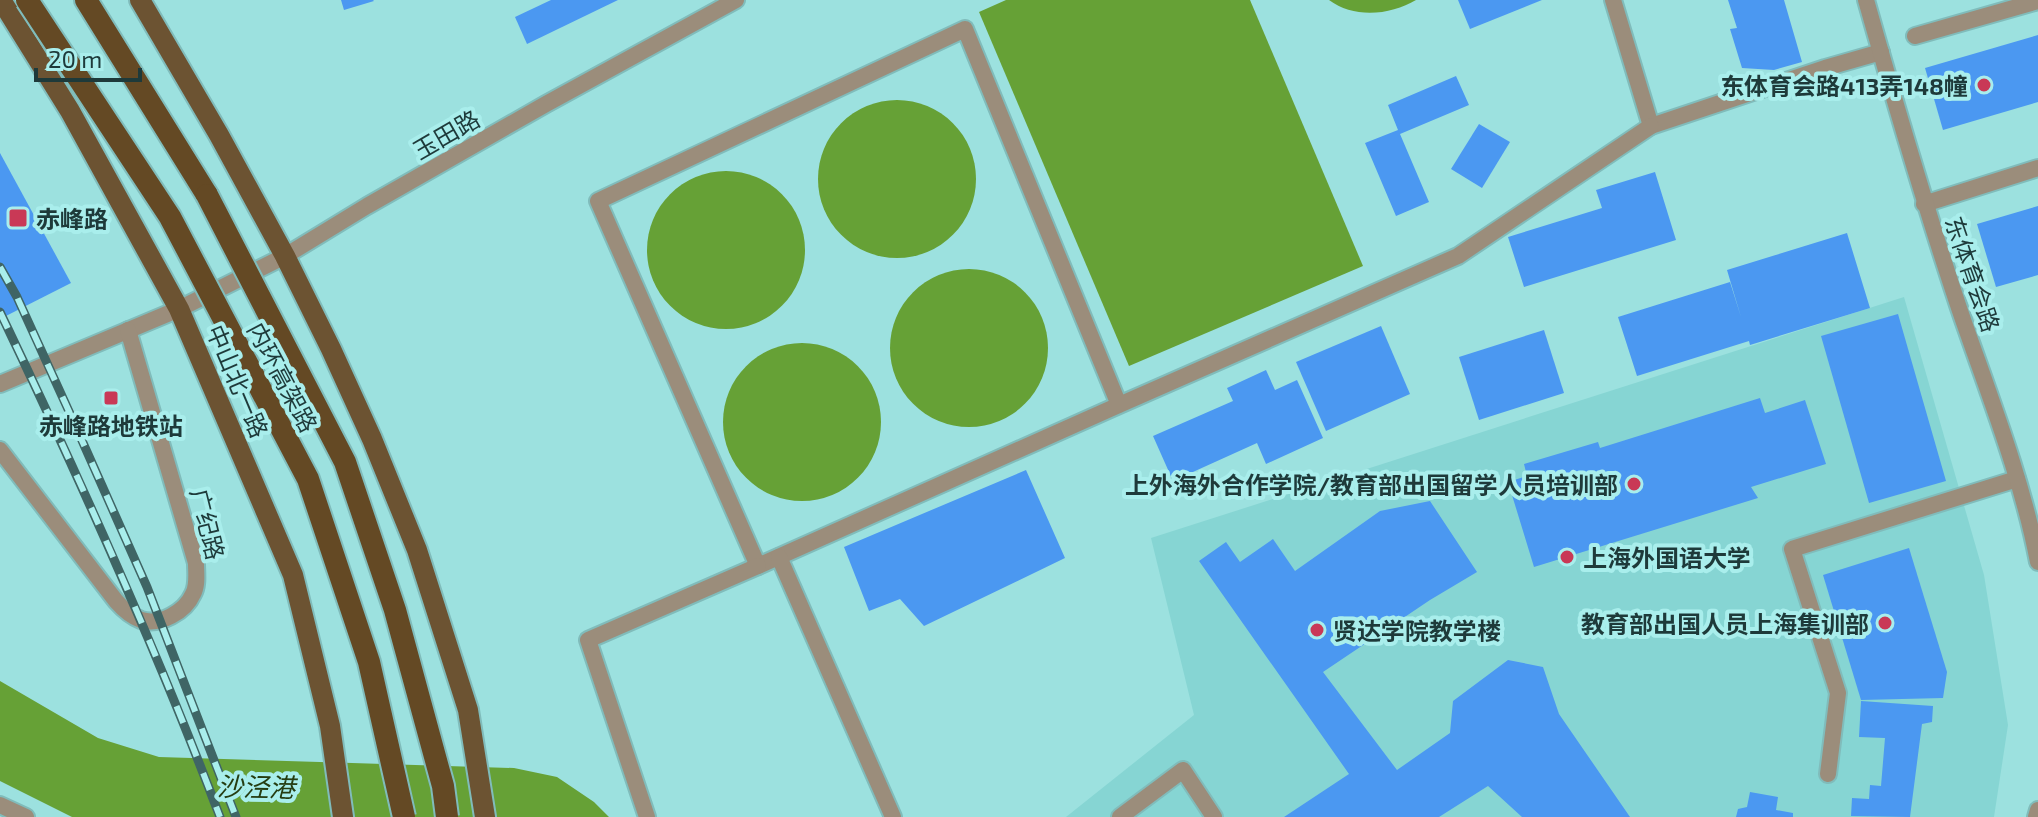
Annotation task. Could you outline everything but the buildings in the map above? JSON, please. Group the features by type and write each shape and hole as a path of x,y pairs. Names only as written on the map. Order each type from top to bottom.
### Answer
{"highway":[{"name":"内环高架路","path":"27,0 170,217 308,479 369,662 404,817"},
{"name":"内环高架路","path":"86,0 207,195 345,462 395,610 443,786 447,817"},
{"path":"96,0 207,195"}],"main road":[{"name":"中山北一路","path":"1,0 70,111 179,309 293,575 330,726 343,817"},
{"path":"140,0 285,256 366,426 417,550 468,710 485,817"}],"street":[{"name":"玉田路","path":"179,309 285,256 546,104 736,0"},
{"path":"1613,0 1651,126"},
{"name":"东体育会路","path":"1866,0 1924,204 2035,527 2038,562"},
{"path":"1915,36 2038,1"},
{"path":"758,566 598,201 965,29 1119,405"},
{"path":"647,817 588,640 1458,256 1651,126 1881,52"},
{"path":"1924,204 2038,168"},
{"path":"0,384 179,309"},
{"name":"广纪路","path":"0,450 128,614 142,621 155,622 170,618 185,605 194,594 196,563 128,330"},
{"path":"1828,774 1838,693 1792,549 2017,479"},
{"path":"779,557 893,817"},
{"path":"1120,817 1183,770 1214,817"},
{"path":"0,805 26,817"},
{"path":"2036,817 2038,810"}],"shaded area":[{"name":"上海外国语大学","path":"1904,297 1984,575 2008,725 1994,817 1066,817 1194,715 1151,538"}],"water":[{"path":"1006,0 1250,0 1363,266 1129,366 979,12"},
{"path":"1329,0 1416,0 1395,9 1372,13 1350,10"},
{"path":"897,100 927,106 953,123 970,149 976,179 970,209 953,235 927,252 897,258 867,252 841,235 824,209 818,179 824,149 841,123 867,106"},
{"path":"726,171 756,177 782,194 799,220 805,250 799,280 782,306 756,323 726,329 696,323 670,306 653,280 647,250 653,220 670,194 696,177"},
{"path":"969,269 999,275 1025,292 1042,318 1048,348 1042,378 1025,404 999,421 969,427 939,421 913,404 896,378 890,348 896,318 913,292 939,275"},
{"path":"802,343 832,349 858,366 875,392 881,422 875,452 858,478 832,495 802,501 772,495 746,478 729,452 723,422 729,392 746,366 772,349"},
{"name":"沙泾港","path":"0,681 98,738 159,757 514,768 557,777 594,802 609,817 72,817 0,781"}],"railway":[{"path":"0,267 17,297 147,587 236,817"},
{"path":"0,312 115,562 220,817"}],"place":[{"name":"东体育会路413弄148幢","path":"1984,85"},
{"name":"赤峰路","path":"18,218"},
{"name":"赤峰路地铁站","path":"111,398"},
{"name":"上外海外合作学院/教育部出国留学人员培训部","path":"1634,484"},
{"name":"上海外国语大学","path":"1567,557"},
{"name":"教育部出国人员上海集训部","path":"1885,623"},
{"name":"贤达学院教学楼","path":"1317,630"}]}
